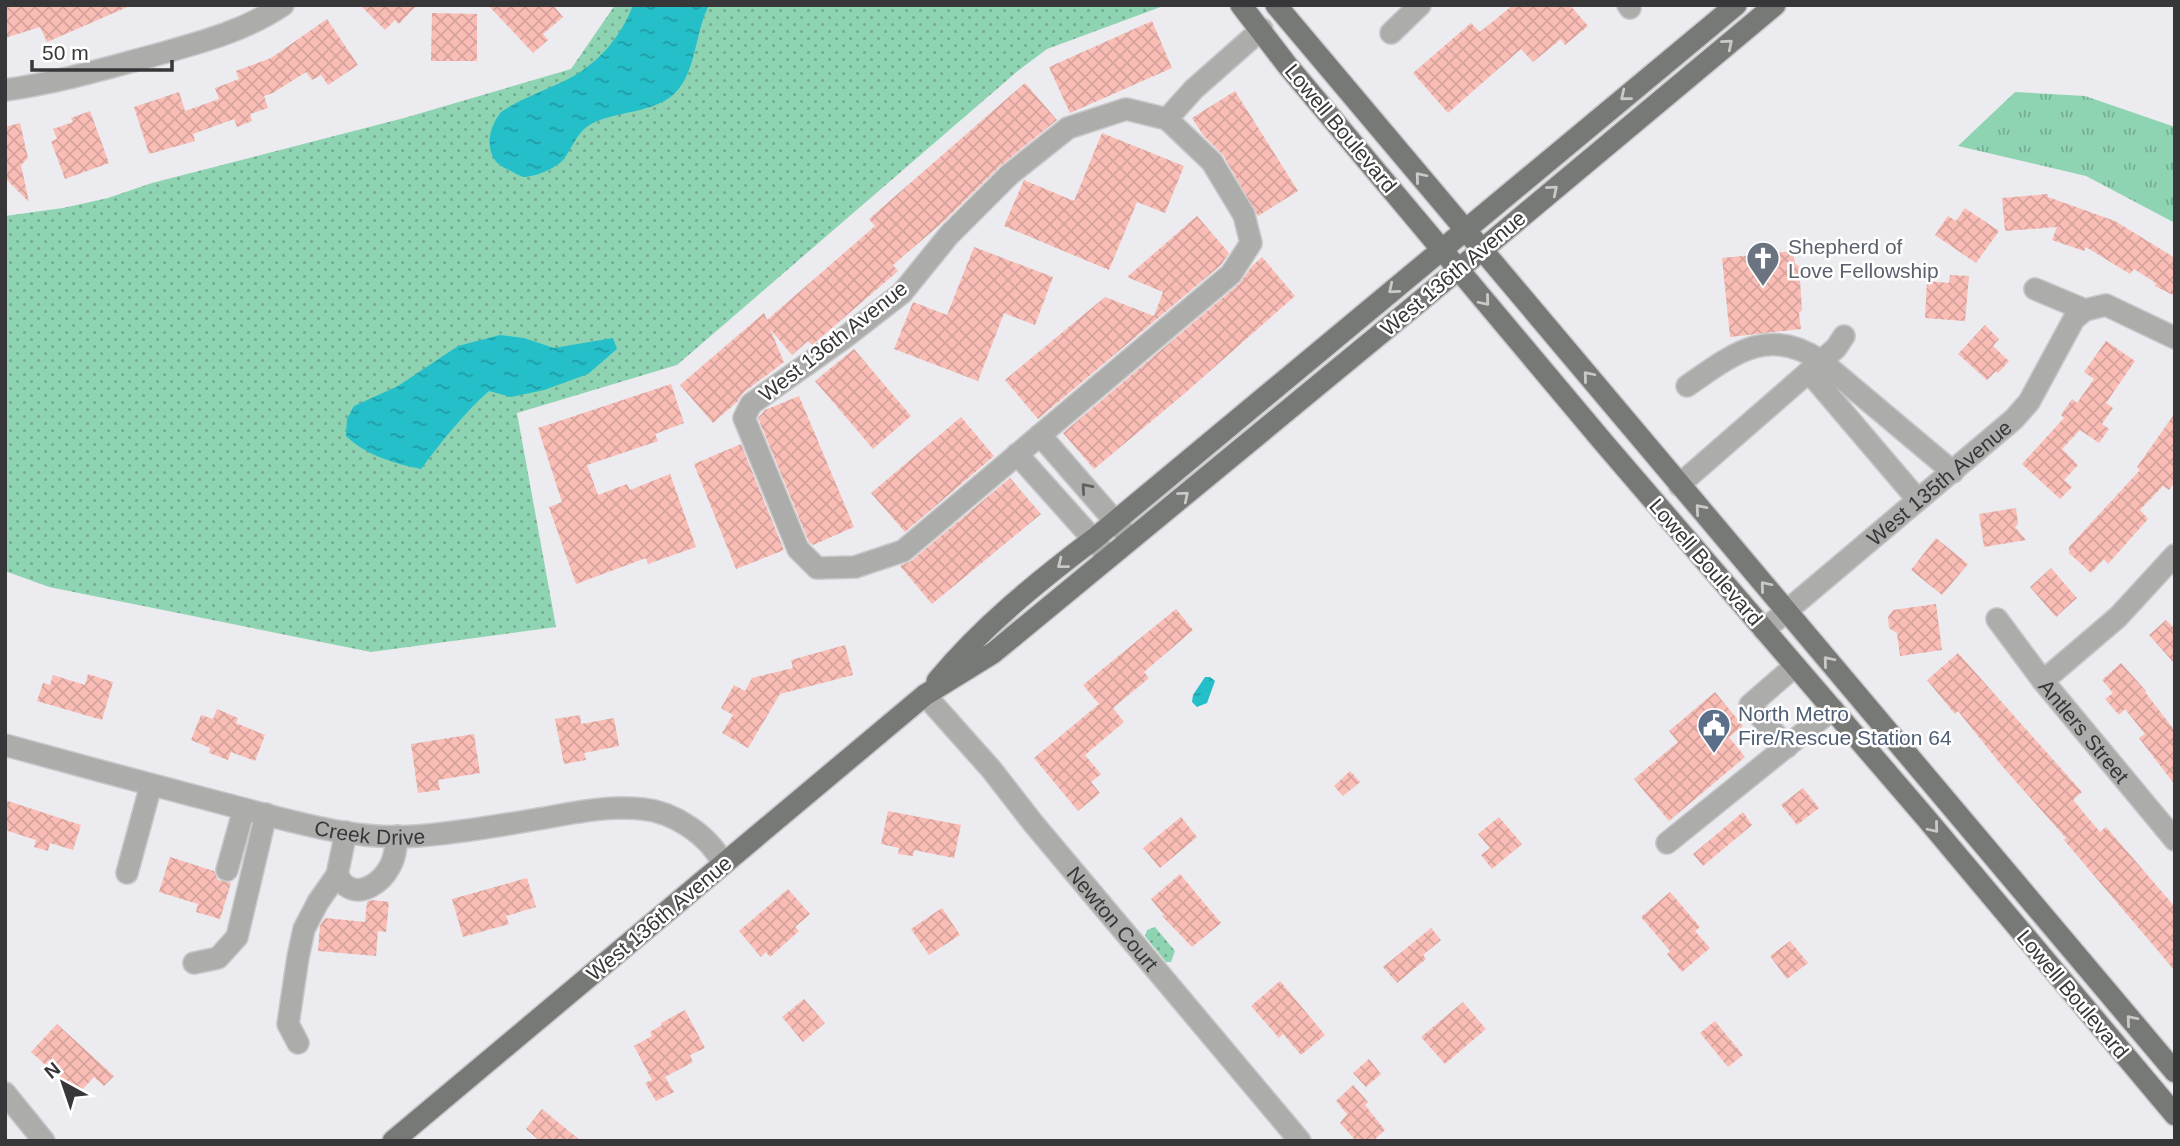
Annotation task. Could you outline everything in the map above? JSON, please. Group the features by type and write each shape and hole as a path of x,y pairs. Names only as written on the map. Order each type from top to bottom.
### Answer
{"main road":[{"name":"Lowell Boulevard","path":"1241,5 1287,65 2175,1115"},
{"name":"Lowell Boulevard","path":"1276,5 2175,1072"},
{"name":"West 136th Avenue","path":"393,1141 925,695 986,627 1736,5"},
{"name":"West 136th Avenue","path":"925,695 993,653 1774,5"}],"street":[{"path":"5,90 78,77 222,36 283,5"},
{"path":"1391,33 1412,8"},
{"path":"1167,119 1194,89 1262,29"},
{"name":"West 136th Avenue","path":"1126,109 1167,119 1212,162 1244,215 1251,243 1231,274 1040,435 903,551 855,567 817,568 798,549 744,418 751,404 902,293 949,235 1009,175 1068,128 1126,109"},
{"path":"2035,289 2085,310 2106,305 2175,338"},
{"name":"West 135th Avenue","path":"1764,630 2014,419 2029,402 2074,319 2085,310"},
{"path":"1679,485 1836,348 1844,336"},
{"path":"1687,386 1730,356 1766,343 1788,345 1806,351 1918,500"},
{"path":"1815,366 1953,472"},
{"path":"1040,435 1131,539"},
{"path":"1017,454 1109,558"},
{"path":"2043,681 2119,617 2175,555"},
{"name":"Antlers Street","path":"1997,619 2043,681 2175,840"},
{"path":"1787,747 1750,705 1795,666"},
{"name":"Newton Court","path":"925,695 991,769 1033,823 1300,1141"},
{"path":"1667,843 1833,709"},
{"name":"Creek Drive","path":"5,745 244,809 346,832 397,836 489,827 584,811 645,809 678,821 696,832 715,851 723,864"},
{"path":"127,873 151,785"},
{"path":"228,870 244,809"},
{"path":"194,963 218,958 237,937 266,814"},
{"path":"298,1042 288,1024 304,929 318,902 337,875 346,832"},
{"path":"337,875 346,887 357,890 376,884 390,867 397,836"},
{"path":"5,1093 44,1141"}],"green space":[{"path":"615,5 1166,5 1047,49 1019,70 677,365 517,413 556,627 371,652 49,587 5,571 5,216 63,208 108,198 152,183 404,118 571,69"},
{"path":"2015,92 2085,96 2175,127 2175,223 2086,176 1958,146"},
{"path":"1155,927 1175,951 1171,962 1166,962 1145,936 1147,930"}],"water":[{"path":"633,5 709,5 691,64 681,86 674,94 656,105 593,123 579,135 563,160 545,172 524,177 498,163 492,155 490,136 501,112 572,77 595,61 621,30"},
{"path":"500,335 524,338 554,348 613,338 617,349 588,374 544,390 511,397 489,391 462,418 421,469 372,454 346,436 347,419 354,406 398,386 458,346"},
{"path":"1205,677 1215,681 1207,703 1197,707 1192,702 1193,695"}],"building":[{"path":"5,5 132,5 47,42 40,27 5,38"},
{"path":"360,5 417,5 399,24 395,20 385,30"},
{"path":"488,5 553,5 563,17 543,34 548,40 533,53"},
{"path":"1513,5 1570,5 1588,26 1565,45 1561,39 1533,62 1521,49 1448,113 1413,73 1471,23 1480,32"},
{"path":"432,13 477,14 477,61 431,61"},
{"path":"327,19 358,65 328,85 321,75 312,80 306,72 264,96 268,108 250,114 252,121 237,127 234,119 193,134 195,141 149,154 134,107 179,92 185,111 219,99 215,88 239,79 236,71 271,58"},
{"path":"1152,21 1172,68 1070,113 1049,67"},
{"path":"1025,83 1057,120 1000,166 943,222 893,265 898,271 812,345 808,341 792,355 770,329 784,362 743,393 737,402 713,423 680,385 764,313 767,320 875,226 869,219"},
{"path":"1235,91 1298,191 1258,216 1223,155 1203,135 1192,118"},
{"path":"90,111 109,163 65,179 51,141 57,139 53,129 73,122 71,118"},
{"path":"20,123 28,158 21,165 29,202 5,178 5,127"},
{"path":"1102,133 1184,166 1165,213 1137,202 1109,270 1004,226 1024,180 1074,201"},
{"path":"2048,194 2048,197 2115,221 2175,258 2175,296 2155,286 2156,283 2134,269 2130,274 2086,247 2084,251 2052,240 2057,227 2005,231 2002,198"},
{"path":"1965,208 1999,231 1976,263 1935,235 1948,216 1956,221"},
{"path":"1197,216 1229,253 1221,265 1038,419 1005,380 1105,297 1154,316 1163,292 1127,277"},
{"path":"974,247 1053,277 1035,325 1004,313 978,381 894,349 913,302 947,315"},
{"name":"Shepherd of Love Fellowship","path":"1793,251 1795,264 1799,266 1801,329 1730,337 1722,258"},
{"path":"1262,257 1295,296 1094,469 1063,433 1239,284"},
{"path":"1950,275 1969,276 1965,321 1925,318 1927,281 1949,283"},
{"path":"1985,325 1999,339 1993,346 2009,361 1987,380 1958,354"},
{"path":"2106,341 2135,361 2106,403 2113,408 2102,424 2109,429 2099,443 2080,430 2062,449 2078,465 2064,480 2072,487 2060,499 2022,464 2064,418 2061,415 2072,399 2077,403 2094,379 2084,372"},
{"path":"854,349 911,416 873,449 815,381"},
{"path":"671,384 684,423 655,434 658,441 587,465 598,495 627,484 630,490 670,474 696,547 648,564 646,558 576,584 549,507 562,502 538,428"},
{"path":"799,396 854,527 813,545 809,542 758,418 765,410"},
{"path":"2175,413 2175,482 2169,490 2163,486 2140,510 2148,519 2108,564 2104,559 2091,573 2069,553 2069,547 2140,470 2137,467"},
{"path":"961,417 994,456 905,532 871,493"},
{"path":"741,444 784,550 736,569 694,464"},
{"path":"1010,478 1041,514 932,604 900,566 911,561"},
{"path":"2016,508 2018,524 2015,527 2026,540 1984,547 1979,514"},
{"path":"1936,538 1968,564 1942,595 1911,570"},
{"path":"2051,568 2077,598 2056,617 2030,587"},
{"path":"1936,604 1942,650 1900,656 1897,633 1889,628 1888,617 1893,610"},
{"path":"1176,609 1193,630 1144,672 1149,678 1113,708 1124,722 1085,755 1101,774 1091,782 1100,793 1078,811 1034,758 1099,704 1083,685"},
{"path":"2166,620 2175,629 2175,664 2149,635"},
{"path":"845,645 853,675 780,694 748,748 722,733 733,715 721,708 734,685 745,691 752,678 793,668 791,660"},
{"path":"1958,653 2082,792 2073,800 2100,832 2106,827 2175,907 2175,971 1958,711 1955,714 1927,680"},
{"path":"2121,663 2146,691 2175,731 2175,785 2139,738 2145,734 2125,709 2119,715 2105,699 2113,693 2102,680"},
{"path":"88,674 113,682 102,720 37,701 43,683 50,685 53,675 85,685"},
{"name":"North Metro Fire/Rescue Station 64","path":"1715,692 1743,726 1729,737 1745,757 1669,821 1634,779 1678,742 1669,731"},
{"path":"217,709 238,718 236,723 265,735 255,761 231,752 228,760 209,753 210,748 191,740 201,715 213,719"},
{"path":"580,715 581,724 614,718 619,746 584,753 586,760 564,764 555,719"},
{"path":"474,734 480,773 438,780 440,790 418,793 411,744"},
{"path":"1350,771 1360,782 1343,796 1334,786"},
{"path":"1803,788 1819,808 1797,825 1781,805"},
{"path":"5,800 81,825 73,850 50,843 48,851 34,847 36,840 5,830"},
{"path":"888,811 961,825 954,858 914,850 913,856 898,854 899,848 881,844"},
{"path":"1743,812 1752,825 1703,866 1693,854"},
{"path":"1181,817 1197,837 1160,868 1143,848"},
{"path":"1499,817 1522,844 1492,869 1481,855 1490,848 1478,834"},
{"path":"170,857 214,871 218,880 231,883 220,919 196,912 198,904 159,892"},
{"path":"1180,874 1221,923 1192,947 1162,916 1164,915 1151,899"},
{"path":"527,878 536,907 506,916 509,924 463,937 452,899"},
{"path":"788,889 810,914 795,927 799,931 770,957 766,952 761,957 739,931"},
{"path":"1670,892 1700,927 1695,931 1710,948 1682,972 1667,954 1670,951 1641,917"},
{"path":"367,902 389,902 386,932 378,931 376,956 318,951 320,926 325,918 365,922"},
{"path":"942,908 960,935 929,955 911,929"},
{"path":"1431,928 1441,940 1423,955 1426,959 1397,983 1383,967"},
{"path":"1790,941 1808,963 1787,979 1770,956"},
{"path":"1280,981 1325,1035 1301,1055 1283,1034 1279,1038 1251,1006"},
{"path":"804,999 825,1023 803,1042 782,1017"},
{"path":"1463,1002 1486,1029 1445,1064 1421,1037"},
{"path":"685,1010 705,1048 690,1055 693,1062 665,1077 674,1092 656,1101 645,1083 652,1080 634,1046 652,1036 650,1032 662,1025 661,1023"},
{"path":"1715,1021 1743,1055 1728,1067 1700,1033"},
{"path":"57,1024 114,1076 104,1086 94,1077 78,1094 31,1052"},
{"path":"1369,1059 1381,1074 1366,1087 1353,1073"},
{"path":"1353,1085 1368,1102 1365,1105 1385,1130 1373,1141 1356,1141 1340,1123 1347,1114 1336,1101"},
{"path":"542,1109 581,1141 540,1141 526,1129"}],"place":[{"name":"Shepherd of Love Fellowship","path":"1763,288"},
{"name":"North Metro Fire/Rescue Station 64","path":"1714,755"}]}
